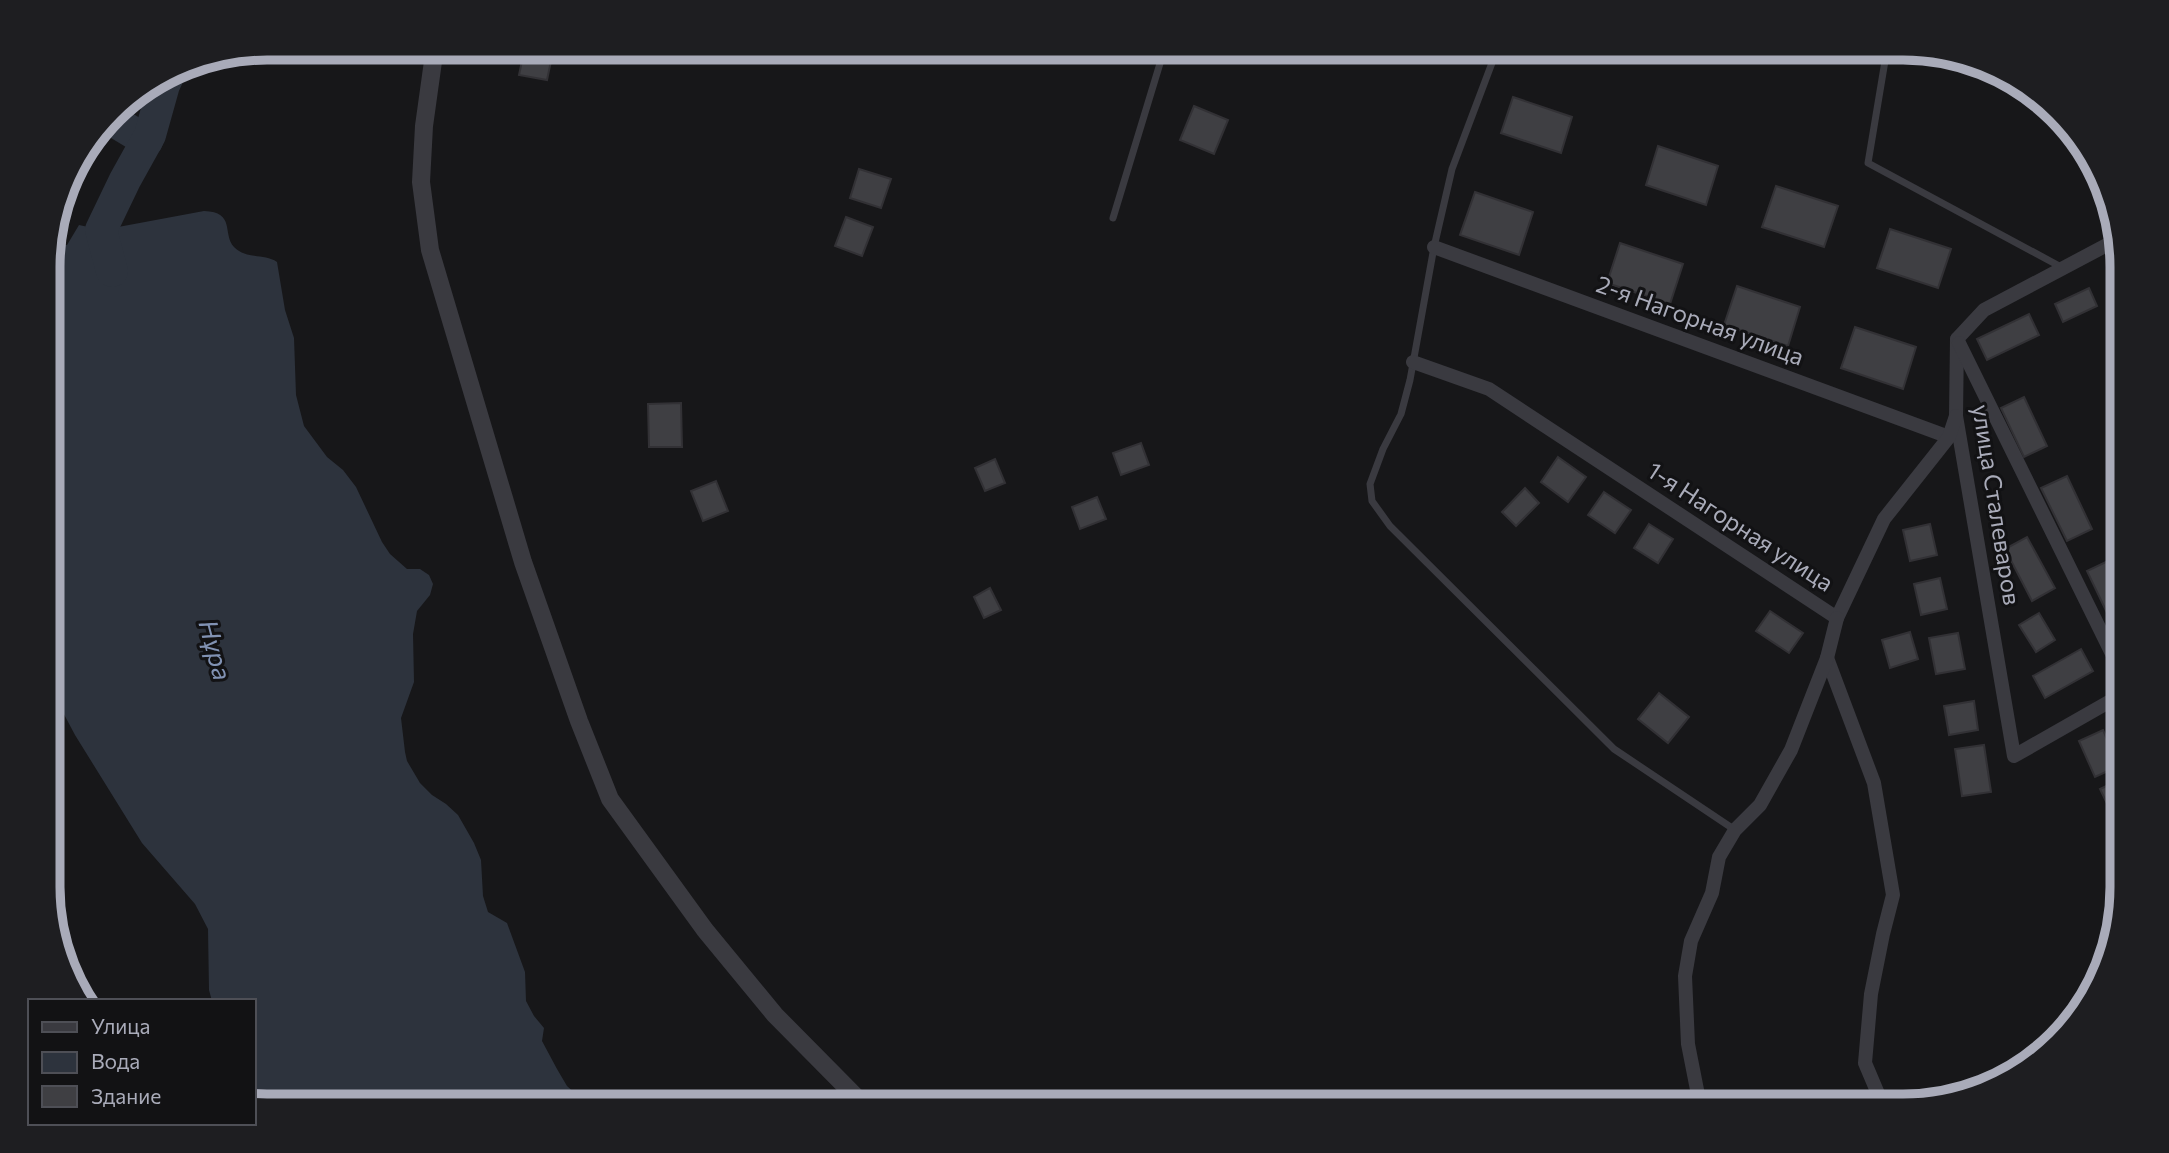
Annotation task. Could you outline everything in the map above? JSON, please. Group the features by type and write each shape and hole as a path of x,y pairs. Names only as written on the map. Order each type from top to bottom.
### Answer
{"street":[{"path":"433,60 424,126 421,182 430,250 523,562 610,799 705,930 775,1015 852,1094"},
{"path":"1957,339 1984,310 2108,244"},
{"name":"2-я Нагорная улица","path":"1434,247 1949,437"},
{"name":"улица Сталеваров","path":"1957,339 1956,416 2014,755 2110,701"},
{"name":"улица Сталеваров","path":"1957,339 2110,650"},
{"name":"1-я Нагорная улица","path":"1413,362 1489,389 1837,618 1884,519 1949,437 1956,416"},
{"path":"1698,1093 1688,1044 1685,976 1691,942 1712,893 1719,857 1735,830 1760,805 1791,750 1827,658 1837,618"},
{"path":"1827,658 1874,783 1894,895 1871,994 1865,1063 1878,1093"}],"lane":[{"path":"1113,218 1160,60"},
{"path":"1493,60 1452,169 1401,414 1383,449 1370,484 1372,500 1390,526 1614,749 1735,830"},
{"path":"1882,60 1885,61 1868,163 2064,268"}],"water":[{"path":"204,211 214,212 224,219 231,242 239,251 277,262 285,310 294,338 296,395 304,426 327,457 343,470 356,487 390,554 407,569 420,569 429,575 433,584 430,595 417,611 413,634 414,682 401,718 407,761 420,783 458,815 474,843 481,860 483,896 488,912 507,923 525,972 526,1001 544,1028 542,1041 567,1086 576,1094 256,1093 256,999 211,999 208,929 195,904 142,843 60,707 61,245 67,245 79,225 102,230"}],"building":[{"path":"522,60 551,60 547,80 519,75"},
{"path":"1513,97 1572,117 1561,153 1501,133"},
{"path":"1194,106 1228,120 1214,154 1180,140"},
{"path":"1658,146 1718,166 1706,205 1646,185"},
{"path":"859,169 891,179 881,208 850,198"},
{"path":"1776,186 1838,206 1824,247 1762,227"},
{"path":"1475,192 1533,212 1519,255 1460,235"},
{"path":"846,217 873,227 862,256 835,246"},
{"path":"1890,229 1951,249 1938,288 1877,268"},
{"path":"1620,243 1683,264 1670,304 1607,283"},
{"path":"1737,286 1800,307 1788,346 1724,325"},
{"path":"2089,288 2097,306 2063,322 2055,304"},
{"path":"2029,314 2039,335 1987,360 1977,339"},
{"path":"1855,327 1916,347 1903,389 1841,368"},
{"path":"2024,397 2047,446 2024,457 2001,408"},
{"path":"681,403 682,447 649,447 648,404"},
{"path":"1141,443 1149,465 1121,475 1113,453"},
{"path":"1558,457 1586,477 1568,502 1541,482"},
{"path":"995,459 1005,483 985,491 975,468"},
{"path":"2067,476 2092,529 2067,541 2041,488"},
{"path":"716,481 728,511 703,521 691,491"},
{"path":"1525,488 1539,503 1516,526 1502,512"},
{"path":"1604,492 1631,510 1615,533 1588,515"},
{"path":"1097,497 1106,519 1080,529 1072,507"},
{"path":"1649,524 1673,539 1658,563 1634,548"},
{"path":"1930,524 1937,555 1910,561 1903,530"},
{"path":"2027,537 2055,588 2032,601 2005,549"},
{"path":"2110,560 2110,619 2087,571"},
{"path":"1940,578 1947,609 1921,615 1914,584"},
{"path":"990,588 1001,610 984,618 974,597"},
{"path":"1770,611 1803,633 1789,653 1756,631"},
{"path":"2039,613 2055,640 2036,652 2019,625"},
{"path":"1910,632 1918,659 1890,668 1882,640"},
{"path":"1958,633 1965,669 1936,674 1929,638"},
{"path":"2081,649 2093,671 2045,698 2033,676"},
{"path":"1659,693 1689,717 1668,743 1638,719"},
{"path":"1974,701 1978,730 1949,735 1944,706"},
{"path":"2103,730 2110,746 2110,770 2095,777 2079,741"},
{"path":"1984,745 1991,792 1962,796 1955,749"},
{"path":"2110,784 2110,810 2100,789"}],"waterway":[{"name":"Нұра","path":"112,271 101,230 150,135 164,87"},
{"name":"Нұра","path":"117,123 147,141"}]}
